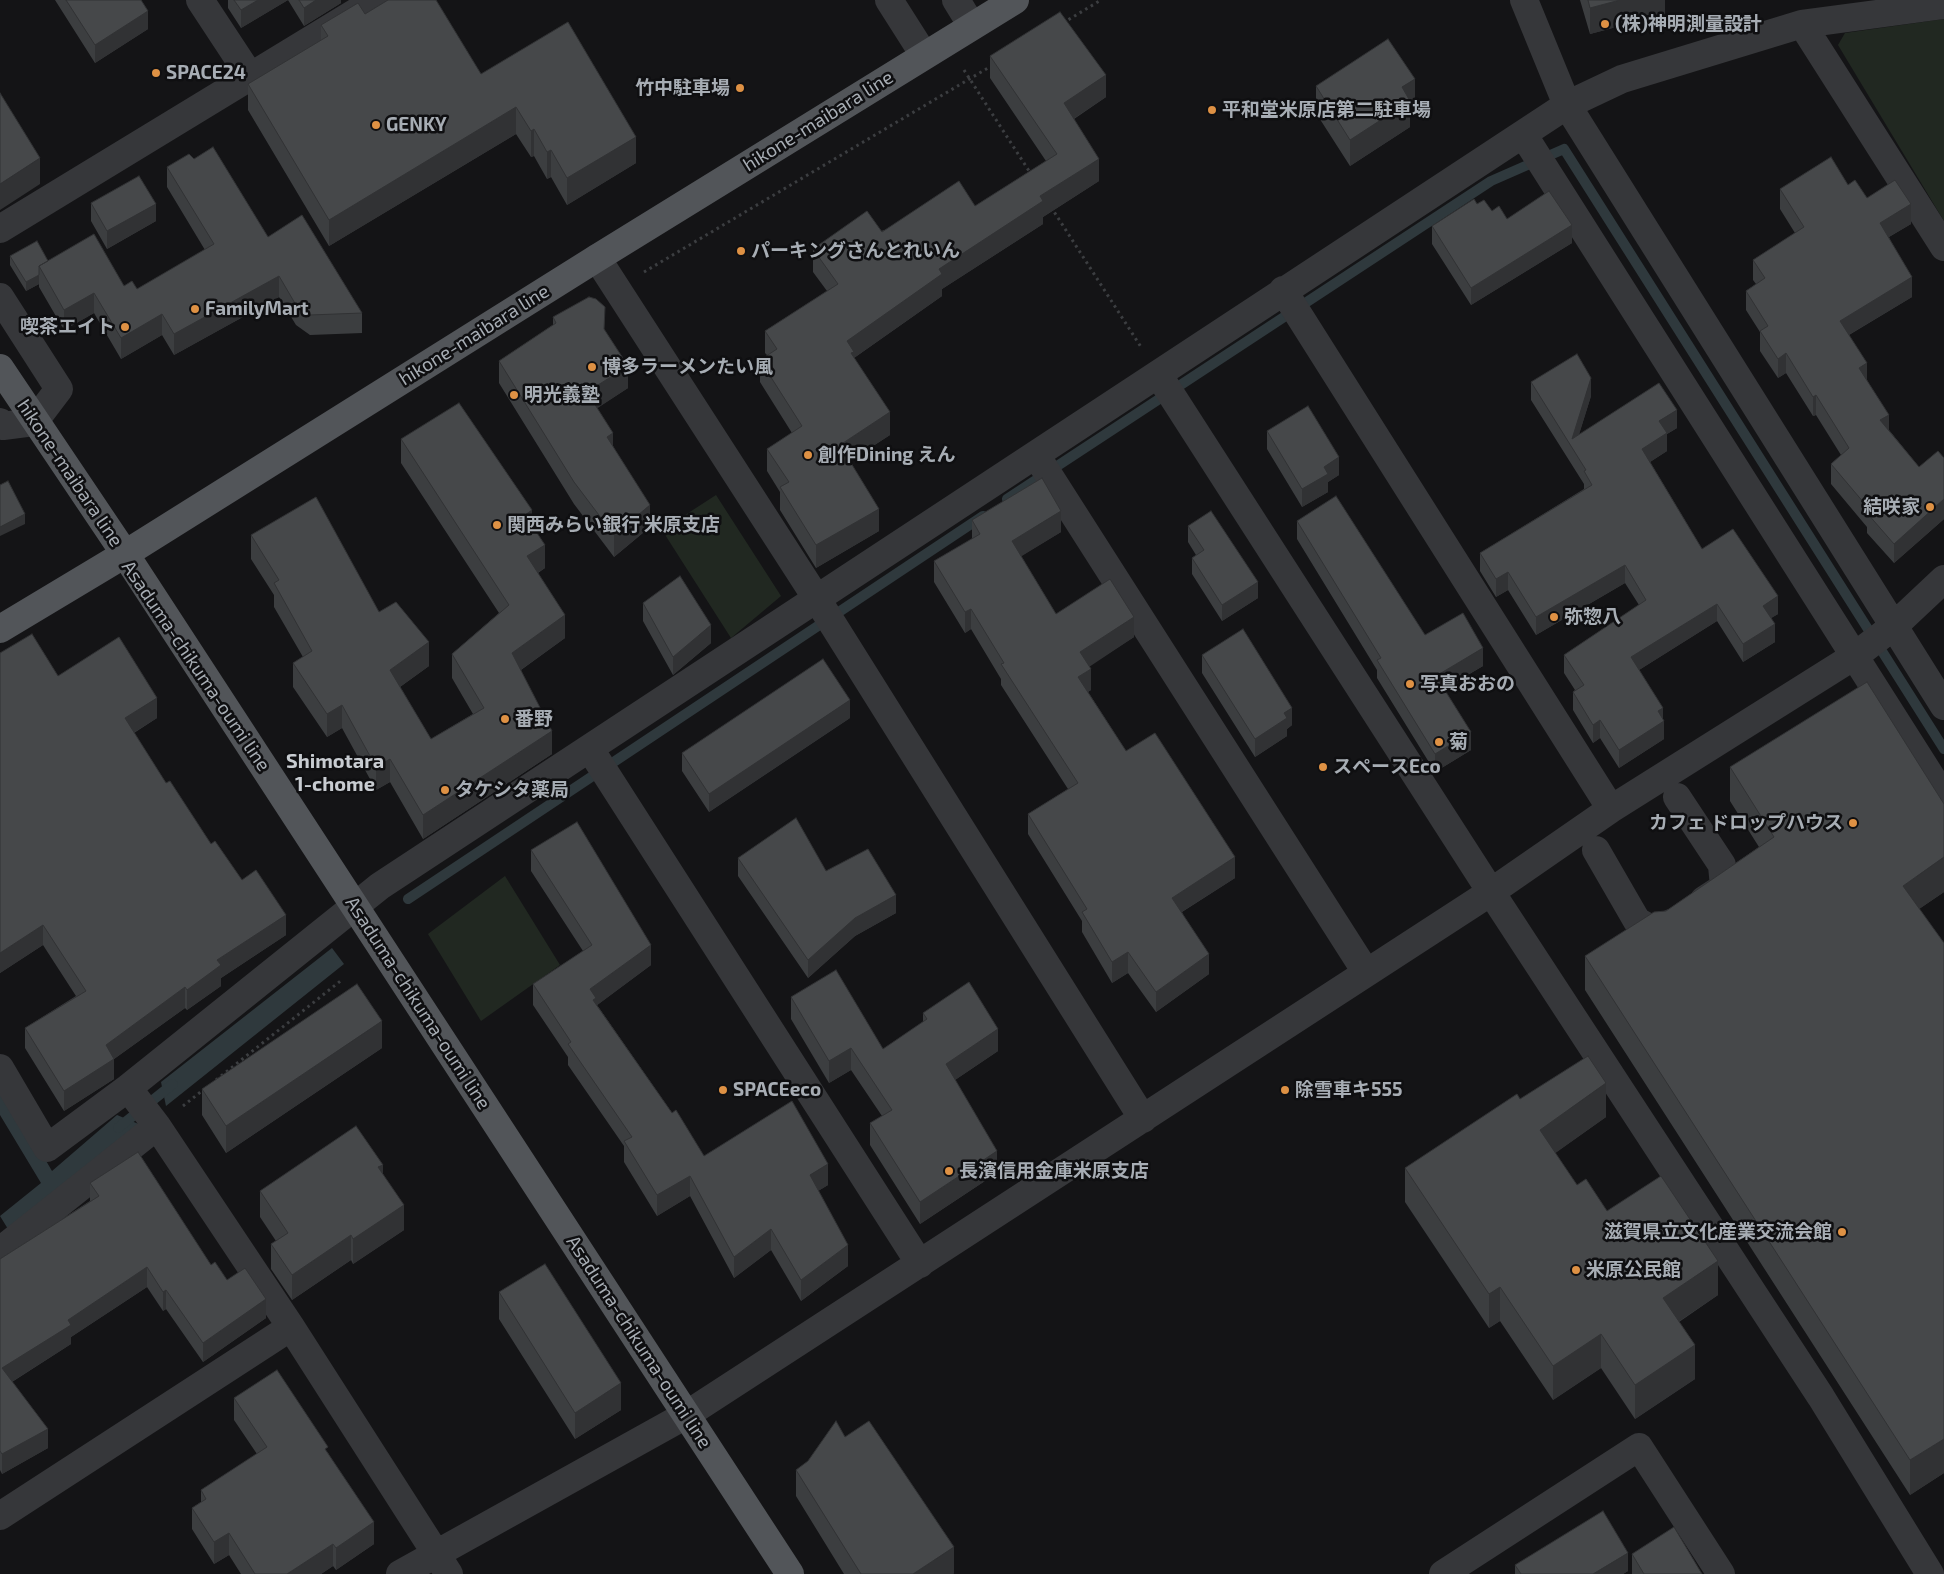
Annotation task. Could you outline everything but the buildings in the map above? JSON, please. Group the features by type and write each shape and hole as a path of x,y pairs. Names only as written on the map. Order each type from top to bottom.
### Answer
{"main road":[{"name":"hikone-maibara line","path":"0,368 34,422 125,554 1015,0"},
{"name":"Asaduma-chikuma-oumi line","path":"0,629 125,554 790,1574"}],"street":[{"path":"200,0 250,76"},
{"path":"0,229 376,0"},
{"path":"889,0 935,49"},
{"path":"956,0 972,26"},
{"path":"1524,0 1568,105 1874,642 1944,797"},
{"path":"0,1251 142,1107 355,905 380,886 599,763 820,604 1044,468 1292,304 1524,134 1568,105 1622,79 1802,24 1944,5"},
{"path":"1802,24 1944,247"},
{"path":"1524,134 1546,170 1874,642 1944,706"},
{"path":"598,258 838,632 1143,1119"},
{"path":"0,297 59,388 34,422 3,426 0,422"},
{"path":"1292,304 1611,810"},
{"path":"1167,388 1490,892 1821,1397 1930,1574"},
{"path":"1044,468 1366,972"},
{"path":"400,1574 442,1564 686,1415 1143,1119 1490,892 1611,810 1874,642 1944,579"},
{"path":"599,763 920,1264"},
{"path":"1596,850 1637,921 1657,932 1724,887 1722,866 1677,797"},
{"path":"0,1068 47,1148 142,1107"},
{"path":"142,1107 291,1328 442,1564"},
{"path":"0,1516 291,1328"},
{"path":"1443,1574 1639,1447 1721,1574"}],"path":[{"path":"1054,28 1101,0"},
{"path":"935,49 969,79 1032,177"},
{"path":"617,288 995,64"},
{"path":"1048,202 1167,388"},
{"path":"142,1107 343,980"}],"shaded area":[{"path":"1944,19 1944,221 1838,45 1845,33"},
{"path":"716,495 781,596 731,638 662,530"},
{"path":"505,876 560,965 481,1021 428,934"},
{"path":"332,948 344,964 166,1106 161,1082"},
{"path":"0,1082 52,1171 117,1115 141,1125 8,1229 0,1216 41,1183 0,1115"}],"waterway":[{"path":"1007,499 1491,181 1564,149 1944,749"},
{"path":"408,899 983,516"},
{"path":"118,1128 173,1084"}],"place":[{"name":"(株)神明測量設計","path":"1605,24"},
{"name":"SPACE24","path":"156,73"},
{"name":"竹中駐車場","path":"740,88"},
{"name":"平和堂米原店第二駐車場","path":"1212,110"},
{"name":"GENKY","path":"376,125"},
{"name":"パーキングさんとれいん","path":"741,251"},
{"name":"FamilyMart","path":"195,309"},
{"name":"喫茶エイト","path":"125,327"},
{"name":"博多ラーメンたい風","path":"592,367"},
{"name":"明光義塾","path":"514,395"},
{"name":"創作Dining えん","path":"808,455"},
{"name":"結咲家","path":"1930,507"},
{"name":"関西みらい銀行 米原支店","path":"497,525"},
{"name":"弥惣八","path":"1554,617"},
{"name":"写真おおの","path":"1410,684"},
{"name":"番野","path":"505,719"},
{"name":"菊","path":"1439,742"},
{"name":"スペースEco","path":"1323,767"},
{"name":"タケシタ薬局","path":"445,790"},
{"name":"カフェ ドロップハウス","path":"1853,823"},
{"name":"SPACEeco","path":"723,1090"},
{"name":"除雪車キ555","path":"1285,1090"},
{"name":"長濱信用金庫米原支店","path":"949,1171"},
{"name":"滋賀県立文化産業交流会館","path":"1842,1232"},
{"name":"米原公民館","path":"1576,1270"}],"district":[{"name":"Shimotara 1-chome","path":"335,772"}]}
